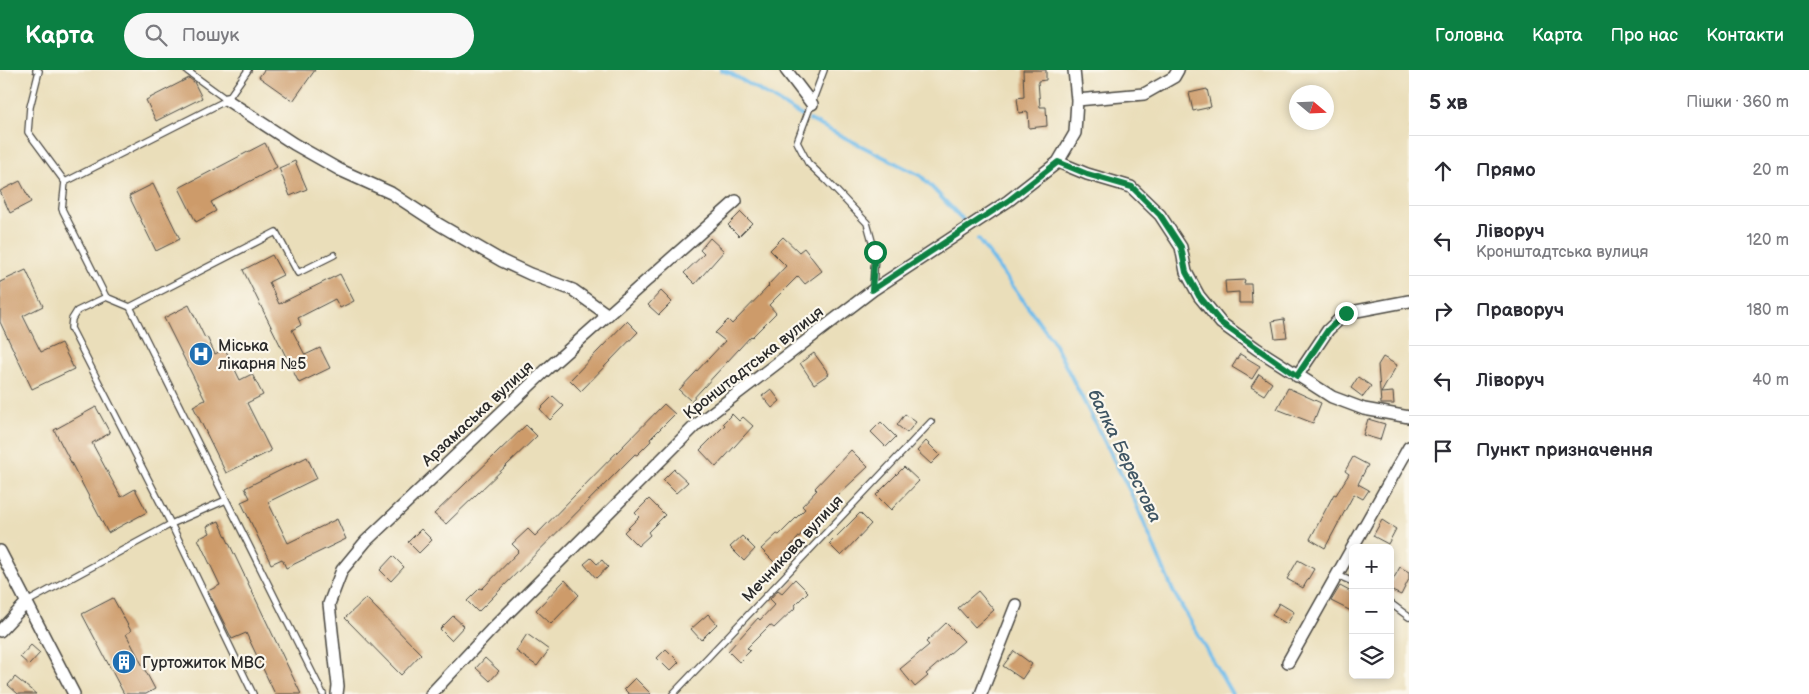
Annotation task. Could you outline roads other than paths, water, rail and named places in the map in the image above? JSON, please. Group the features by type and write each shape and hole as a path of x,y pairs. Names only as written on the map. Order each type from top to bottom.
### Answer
{"street":[{"path":"786,70 812,104"},
{"name":"Кронштадтська вулиця","path":"431,694 491,630 696,425 872,290 1008,201 1058,162 1075,133 1077,100 1074,70"},
{"path":"1077,100 1144,94 1174,77 1178,70"},
{"path":"227,100 294,144 340,170 391,193 440,225 502,260 530,274 573,290 608,315"},
{"path":"1058,162 1087,174 1132,187 1160,215 1181,247 1186,272 1199,296 1221,323 1297,376 1332,397 1364,409 1409,416"},
{"name":"Арзамаська вулиця","path":"337,694 338,686 329,604 342,570 366,541 547,369 736,201"},
{"path":"1297,376 1328,330 1346,313 1409,301"},
{"path":"1288,662 1409,447"},
{"path":"0,551 74,694"},
{"path":"0,631 27,602"},
{"path":"981,694 1016,605"}],"lane":[{"path":"38,70 30,107 28,132 65,182 62,209 106,297 130,308 323,694"},
{"path":"186,70 227,100"},
{"path":"65,182 227,100 248,70"},
{"path":"824,70 797,142 808,163 867,223 875,252 872,290"},
{"path":"130,308 276,232 298,273 334,255"},
{"path":"106,297 78,311 72,319 71,328 253,694"},
{"name":"Мечникова вулиця","path":"673,694 931,422"},
{"path":"27,602 170,524 226,500"},
{"path":"1337,575 1349,580"},
{"path":"1394,606 1409,617"}],"waterway":[{"name":"балка Берестова","path":"721,70 730,73 802,116"},
{"name":"балка Берестова","path":"810,120 921,176 966,223"},
{"name":"балка Берестова","path":"978,239 1053,341 1133,497 1173,591 1232,694"}],"place":[{"name":"Міська лікарня №5","path":"201,354"},
{"name":"Гуртожиток МВС","path":"124,662"}]}
